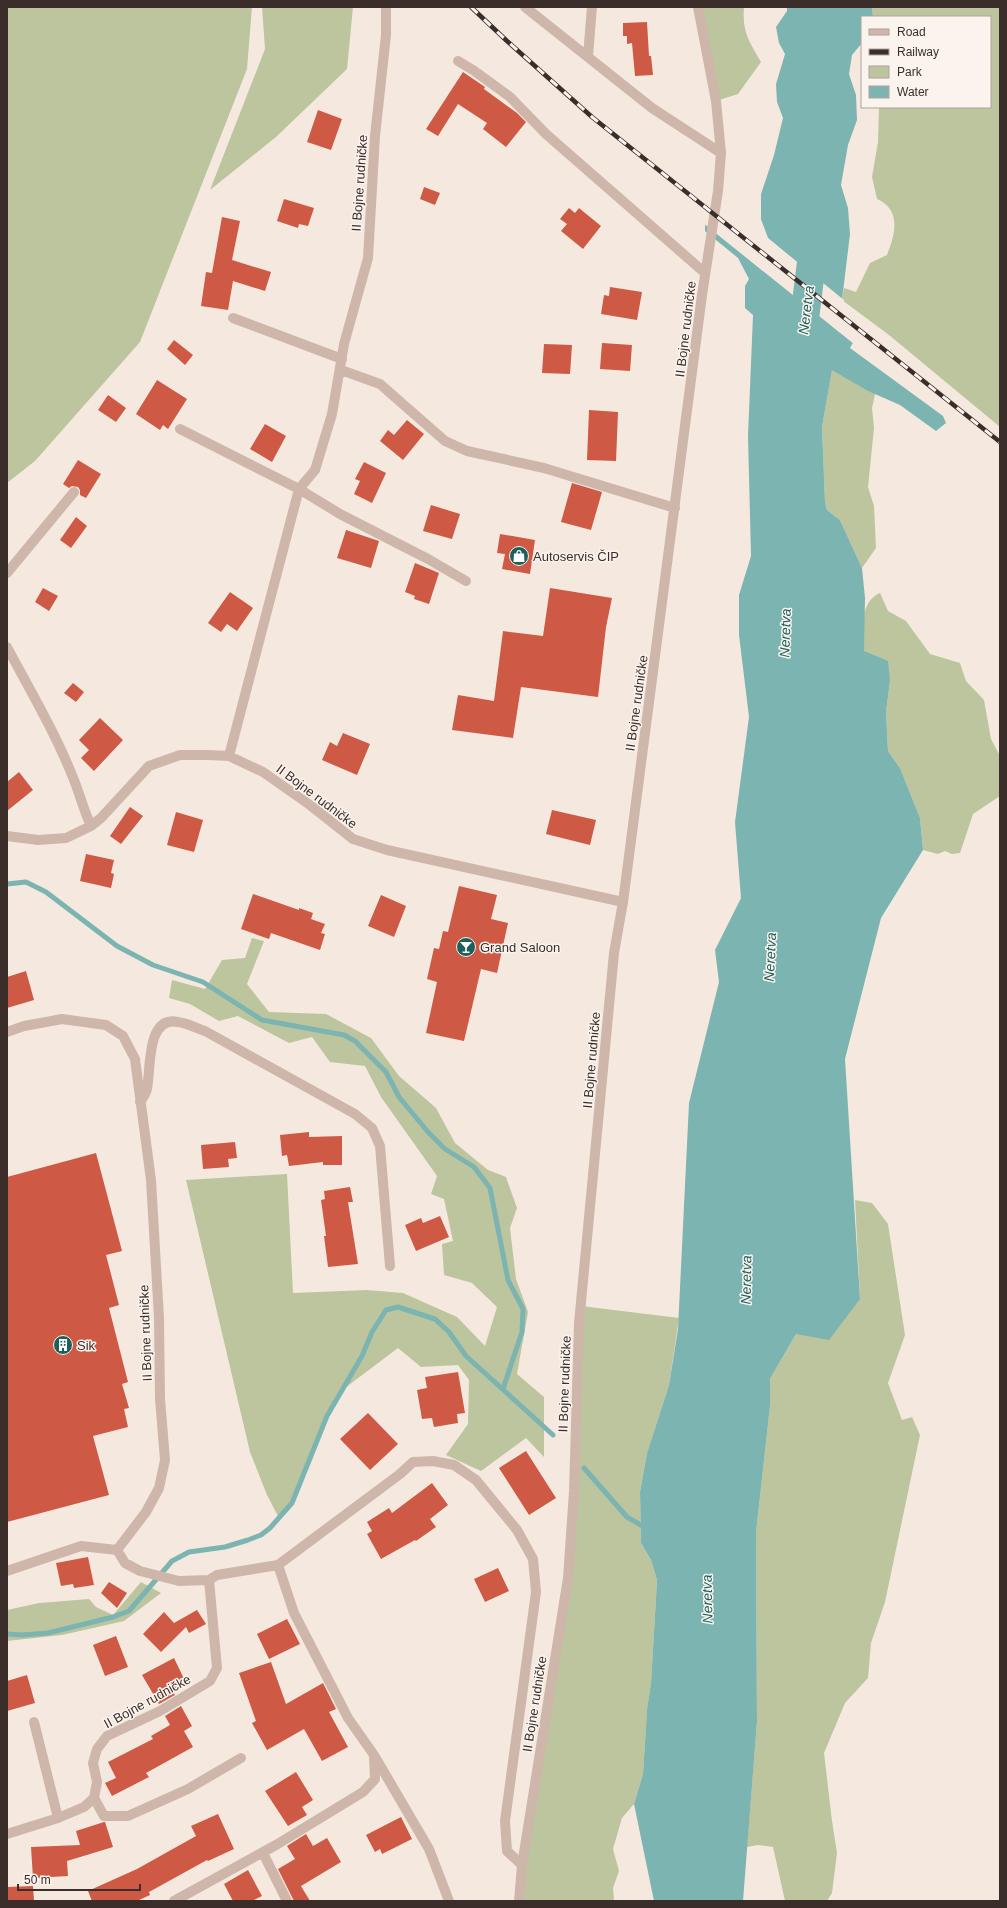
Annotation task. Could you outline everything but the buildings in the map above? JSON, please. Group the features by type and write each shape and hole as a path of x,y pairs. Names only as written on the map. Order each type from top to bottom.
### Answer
{"street":[{"name":"II Bojne rudničke","path":"299,489 315,470 332,414 342,359 368,258 374,144 386,35 386,7"},
{"path":"525,7 652,108 720,154"},
{"path":"588,56 592,7"},
{"name":"II Bojne rudničke","path":"519,1901 522,1865 568,1578 574,1491 579,1323 613,961 623,902 705,273 718,191 720,154 716,101 698,7"},
{"path":"458,62 473,70 510,97 546,134 705,273"},
{"path":"233,318 342,359"},
{"path":"341,370 380,384 445,441 467,451 544,468 675,508"},
{"path":"180,429 299,489 340,514 428,559 466,581"},
{"path":"229,756 299,489"},
{"path":"7,573 74,492"},
{"path":"7,647 74,780 82,806 91,826"},
{"name":"II Bojne rudničke","path":"7,836 38,840 66,838 91,826 101,818 149,766 180,755 229,756 263,772 310,805 353,839 387,850 623,902"},
{"name":"II Bojne rudničke","path":"7,1032 24,1026 62,1019 106,1025 123,1036 135,1060 151,1180 159,1318 160,1399 166,1460 159,1488 146,1512 117,1550 125,1562 140,1571 179,1581 209,1580 217,1574 278,1565 400,1474 413,1462 433,1461 454,1465 476,1480 517,1530 533,1559 536,1592 505,1821 507,1851 522,1865"},
{"path":"140,1102 147,1089 152,1042 159,1028 170,1022 178,1022 205,1031 355,1114 372,1128 380,1146 390,1266"},
{"path":"7,1571 81,1546 117,1550"},
{"path":"278,1565 298,1620 348,1718 374,1755 430,1848 448,1901"},
{"name":"II Bojne rudničke","path":"94,1798 97,1782 93,1763 97,1749 107,1736 160,1711 210,1680 214,1674 217,1668 209,1580"},
{"path":"34,1722 58,1818"},
{"path":"174,1901 263,1853 363,1792 375,1779 374,1755"},
{"path":"7,1834 58,1818 84,1807 94,1798 104,1816 128,1816 188,1789 241,1758"},
{"path":"263,1853 287,1901"}],"green space":[{"path":"7,7 252,7 247,69 140,342 35,461 7,483"},
{"path":"262,7 353,7 347,69 276,137 210,190 265,49"},
{"path":"698,7 744,7 745,30 761,62 738,94 716,101"},
{"path":"872,7 1000,7 1000,427 889,335 842,300 844,288 856,292 870,263 887,255 894,231 893,216 885,204 877,199 872,177 878,142 879,108 991,108 991,16 873,16"},
{"path":"832,369 875,394 872,408 874,428 868,487 874,506 876,548 862,568 840,520 827,510 825,502 822,427"},
{"path":"880,593 888,611 906,621 930,654 960,663 966,681 984,700 991,739 1000,756 1000,796 973,814 960,853 952,854 945,851 938,854 923,850 920,818 900,768 888,751 886,712 890,681 864,651 863,626 865,610 868,603"},
{"path":"252,938 264,941 247,984 269,1012 326,1014 371,1038 399,1076 436,1108 455,1143 488,1170 506,1177 517,1208 510,1228 516,1279 528,1312 517,1374 544,1397 544,1457 526,1438 481,1471 446,1455 468,1424 469,1380 458,1365 421,1367 398,1348 341,1391 327,1416 292,1503 279,1518 267,1495 250,1452 186,1180 287,1174 293,1293 367,1290 403,1293 457,1317 485,1346 497,1307 472,1283 444,1275 442,1244 453,1241 444,1199 431,1194 437,1176 381,1097 365,1066 330,1062 312,1037 289,1043 238,1016 219,1021 190,1004 169,998 172,980 205,989 222,960 245,958"},
{"path":"855,1200 872,1203 888,1224 905,1335 888,1383 902,1420 912,1417 920,1435 885,1602 871,1643 868,1678 845,1703 824,1753 837,1853 832,1893 827,1901 785,1901 773,1847 758,1845 747,1847 757,1722 756,1533 770,1406 770,1379 796,1334 860,1299"},
{"path":"581,1306 679,1318 669,1385 647,1453 640,1492 641,1543 651,1560 657,1580 651,1683 647,1709 643,1774 634,1804 622,1818 613,1849 619,1871 613,1888 614,1901 519,1901 568,1578"},
{"path":"141,1582 161,1593 124,1621 62,1635 7,1641 7,1610 39,1603 89,1599 96,1607 113,1615"}],"water":[{"path":"787,7 872,7 873,16 861,16 861,44 852,55 849,74 856,95 857,120 848,145 841,185 848,208 850,234 842,300 768,238 761,219 761,194 774,155 783,118 777,102 776,84 785,54 779,43 776,27 787,11"},
{"path":"705,214 839,332 856,337 850,348 943,416 946,423 936,431 900,405 868,391 832,370 822,427 825,502 827,510 840,520 862,568 865,598 864,651 888,661 890,681 886,712 888,751 900,768 920,818 923,850 881,918 845,1059 860,1299 829,1340 796,1334 770,1379 770,1406 756,1533 757,1722 743,1901 654,1901 634,1804 643,1774 647,1709 651,1683 657,1580 651,1560 641,1543 640,1492 647,1453 669,1385 678,1329 689,1103 719,982 715,950 741,898 735,822 749,717 739,635 739,595 751,556 748,436 753,315 745,308 745,286 749,279 738,258 705,231"}],"pier":[{"path":"704,213 706,213 841,324 842,330 857,335 854,344 703,223"},
{"path":"764,235 844,301 841,301 767,240"}],"waterway":[{"name":"Neretva","path":"802,339 815,234"},
{"path":"7,884 26,882 46,892 117,946 153,965 203,982 262,1020 344,1035 355,1041 386,1072 399,1097 428,1132 445,1149 474,1167 490,1188 508,1280 523,1309 522,1332 503,1389"},
{"path":"7,1634 22,1635 48,1633 113,1617 129,1611 172,1561 189,1552 225,1547 248,1540 261,1535 270,1528 292,1503 327,1416 362,1356 372,1332 386,1310 398,1307 435,1319 449,1332 466,1356 553,1435"},
{"path":"584,1468 627,1517 646,1528"}],"railway":[{"path":"471,7 592,117 1000,442"}],"place":[{"name":"Autoservis ČIP","path":"519,556"},
{"name":"Grand Saloon","path":"466,947"},
{"name":"Sik","path":"63,1345"}]}
